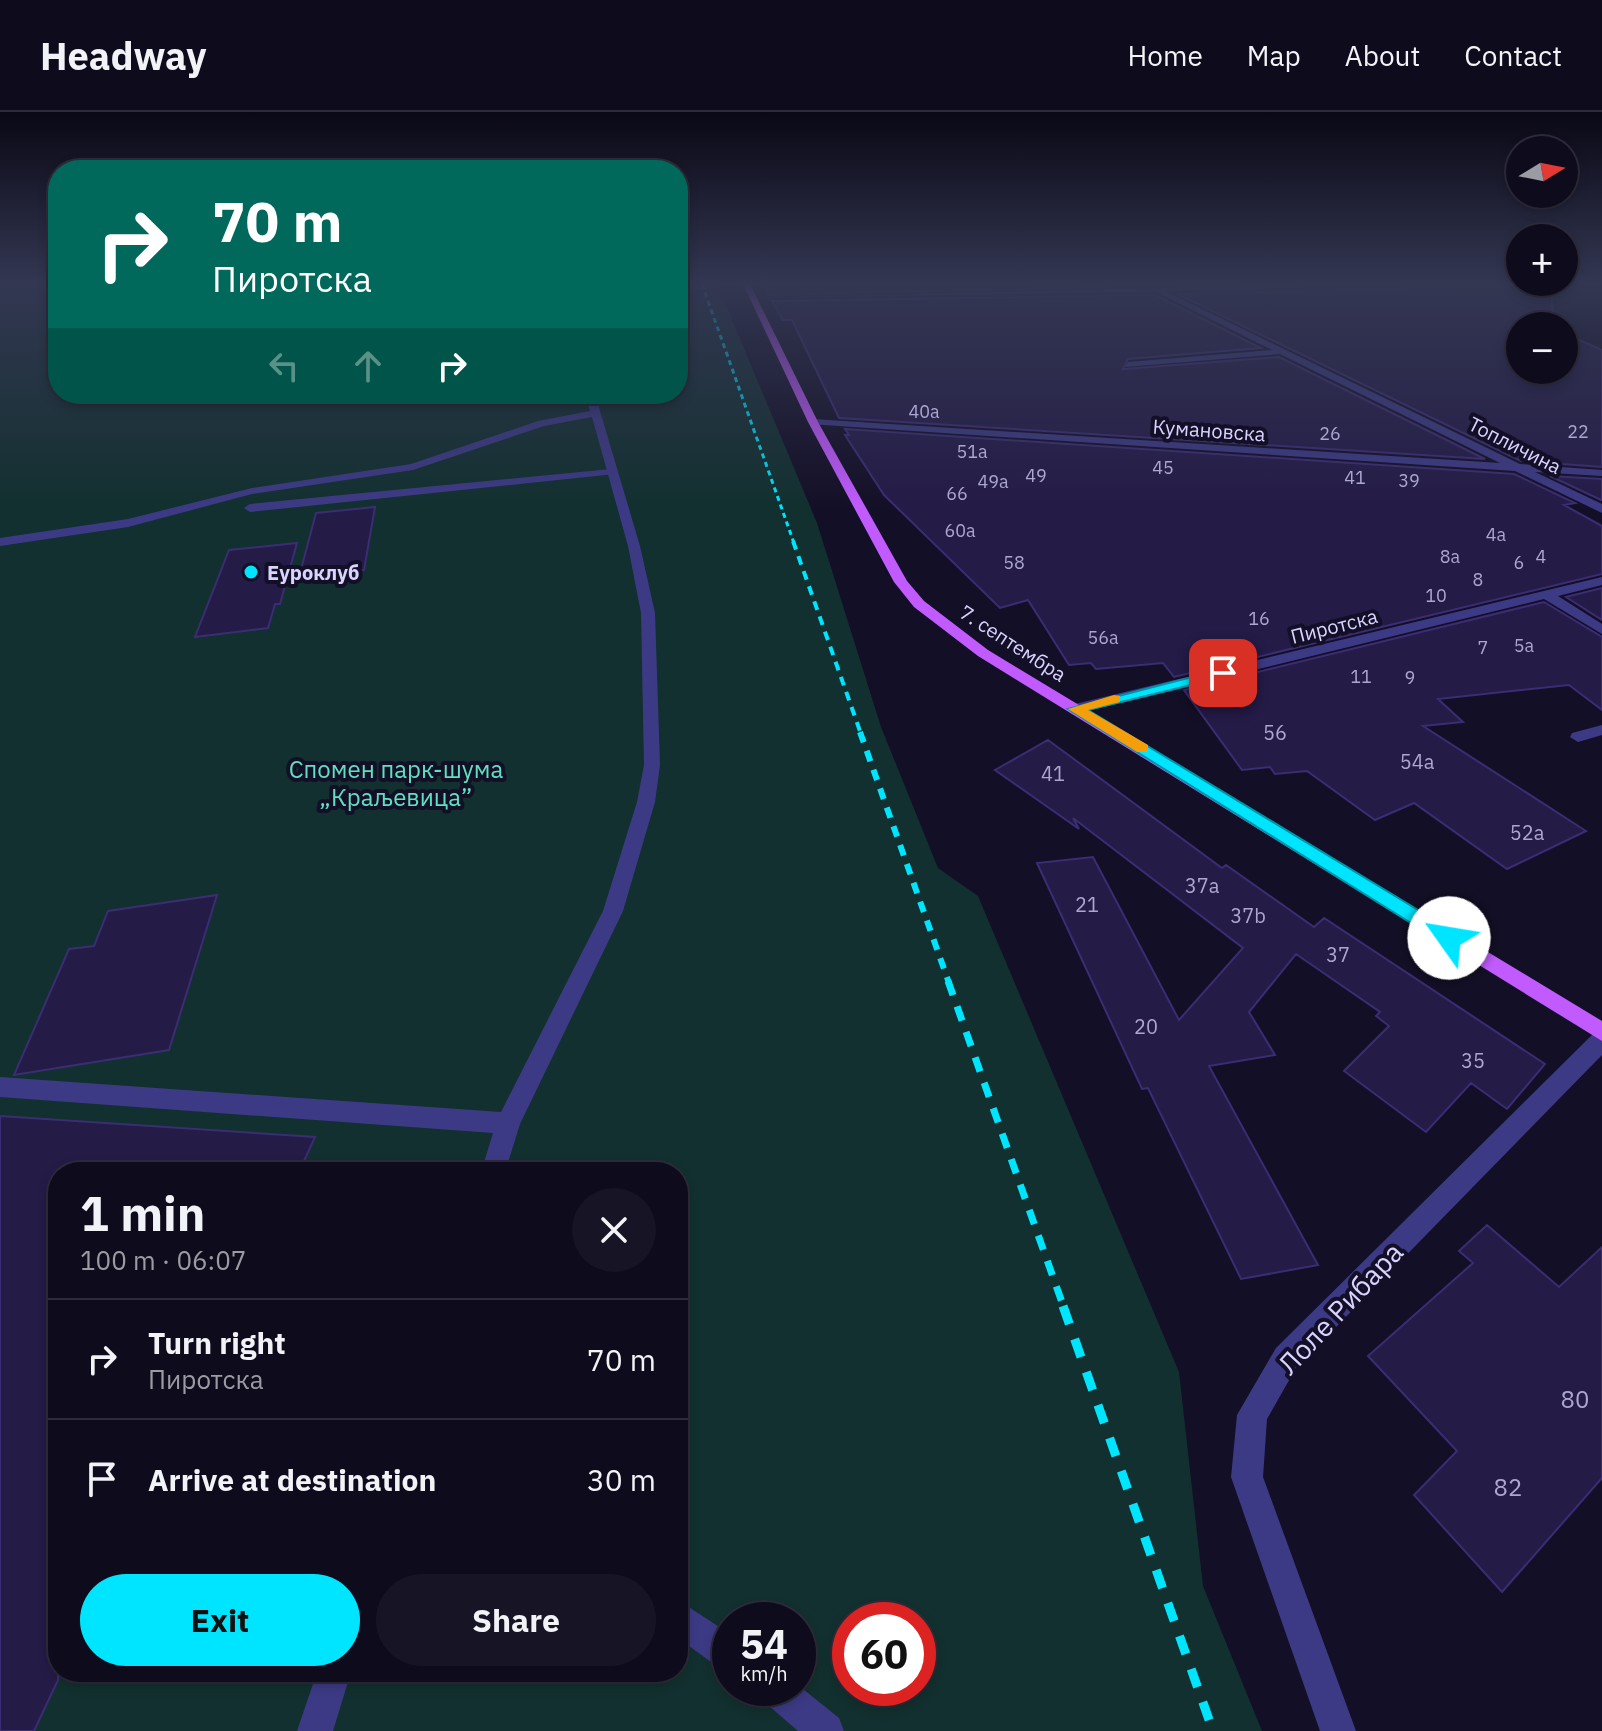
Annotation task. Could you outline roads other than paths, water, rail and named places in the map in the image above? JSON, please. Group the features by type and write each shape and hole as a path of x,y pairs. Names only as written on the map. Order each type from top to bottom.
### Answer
{"main road":[{"name":"7. септембра","path":"782,360 884,553 919,604 983,653 1602,1032"}],"street":[{"path":"1128,365 1193,360"},
{"name":"Топличина","path":"1297,360 1602,509"},
{"path":"496,1162 508,1123 613,911 646,802 652,765 648,613 634,546 593,404"},
{"path":"0,542 128,523 252,491 413,467 542,423 595,413"},
{"name":"Кумановска","path":"813,422 1602,473"},
{"path":"250,508 611,472"},
{"name":"Пиротска","path":"1075,709 1602,581"},
{"path":"1547,595 1602,630"},
{"path":"1578,737 1602,730"},
{"name":"Лоле Рибара","path":"1338,1731 1247,1477 1252,1415 1286,1358 1602,1040"},
{"path":"0,1087 508,1123"},
{"path":"688,1624 712,1642"},
{"path":"315,1731 331,1682"},
{"path":"796,1706 826,1731"}],"railway":[{"path":"729,360 794,543"},
{"path":"793,541 861,734"},
{"path":"860,732 949,983"},
{"path":"948,981 1064,1308"},
{"path":"1063,1306 1213,1731"}],"place":[{"name":"Еуроклуб","path":"251,572"}],"park label":[{"name":"Спомен парк-шума „Краљевица”","path":"396,783"}]}
